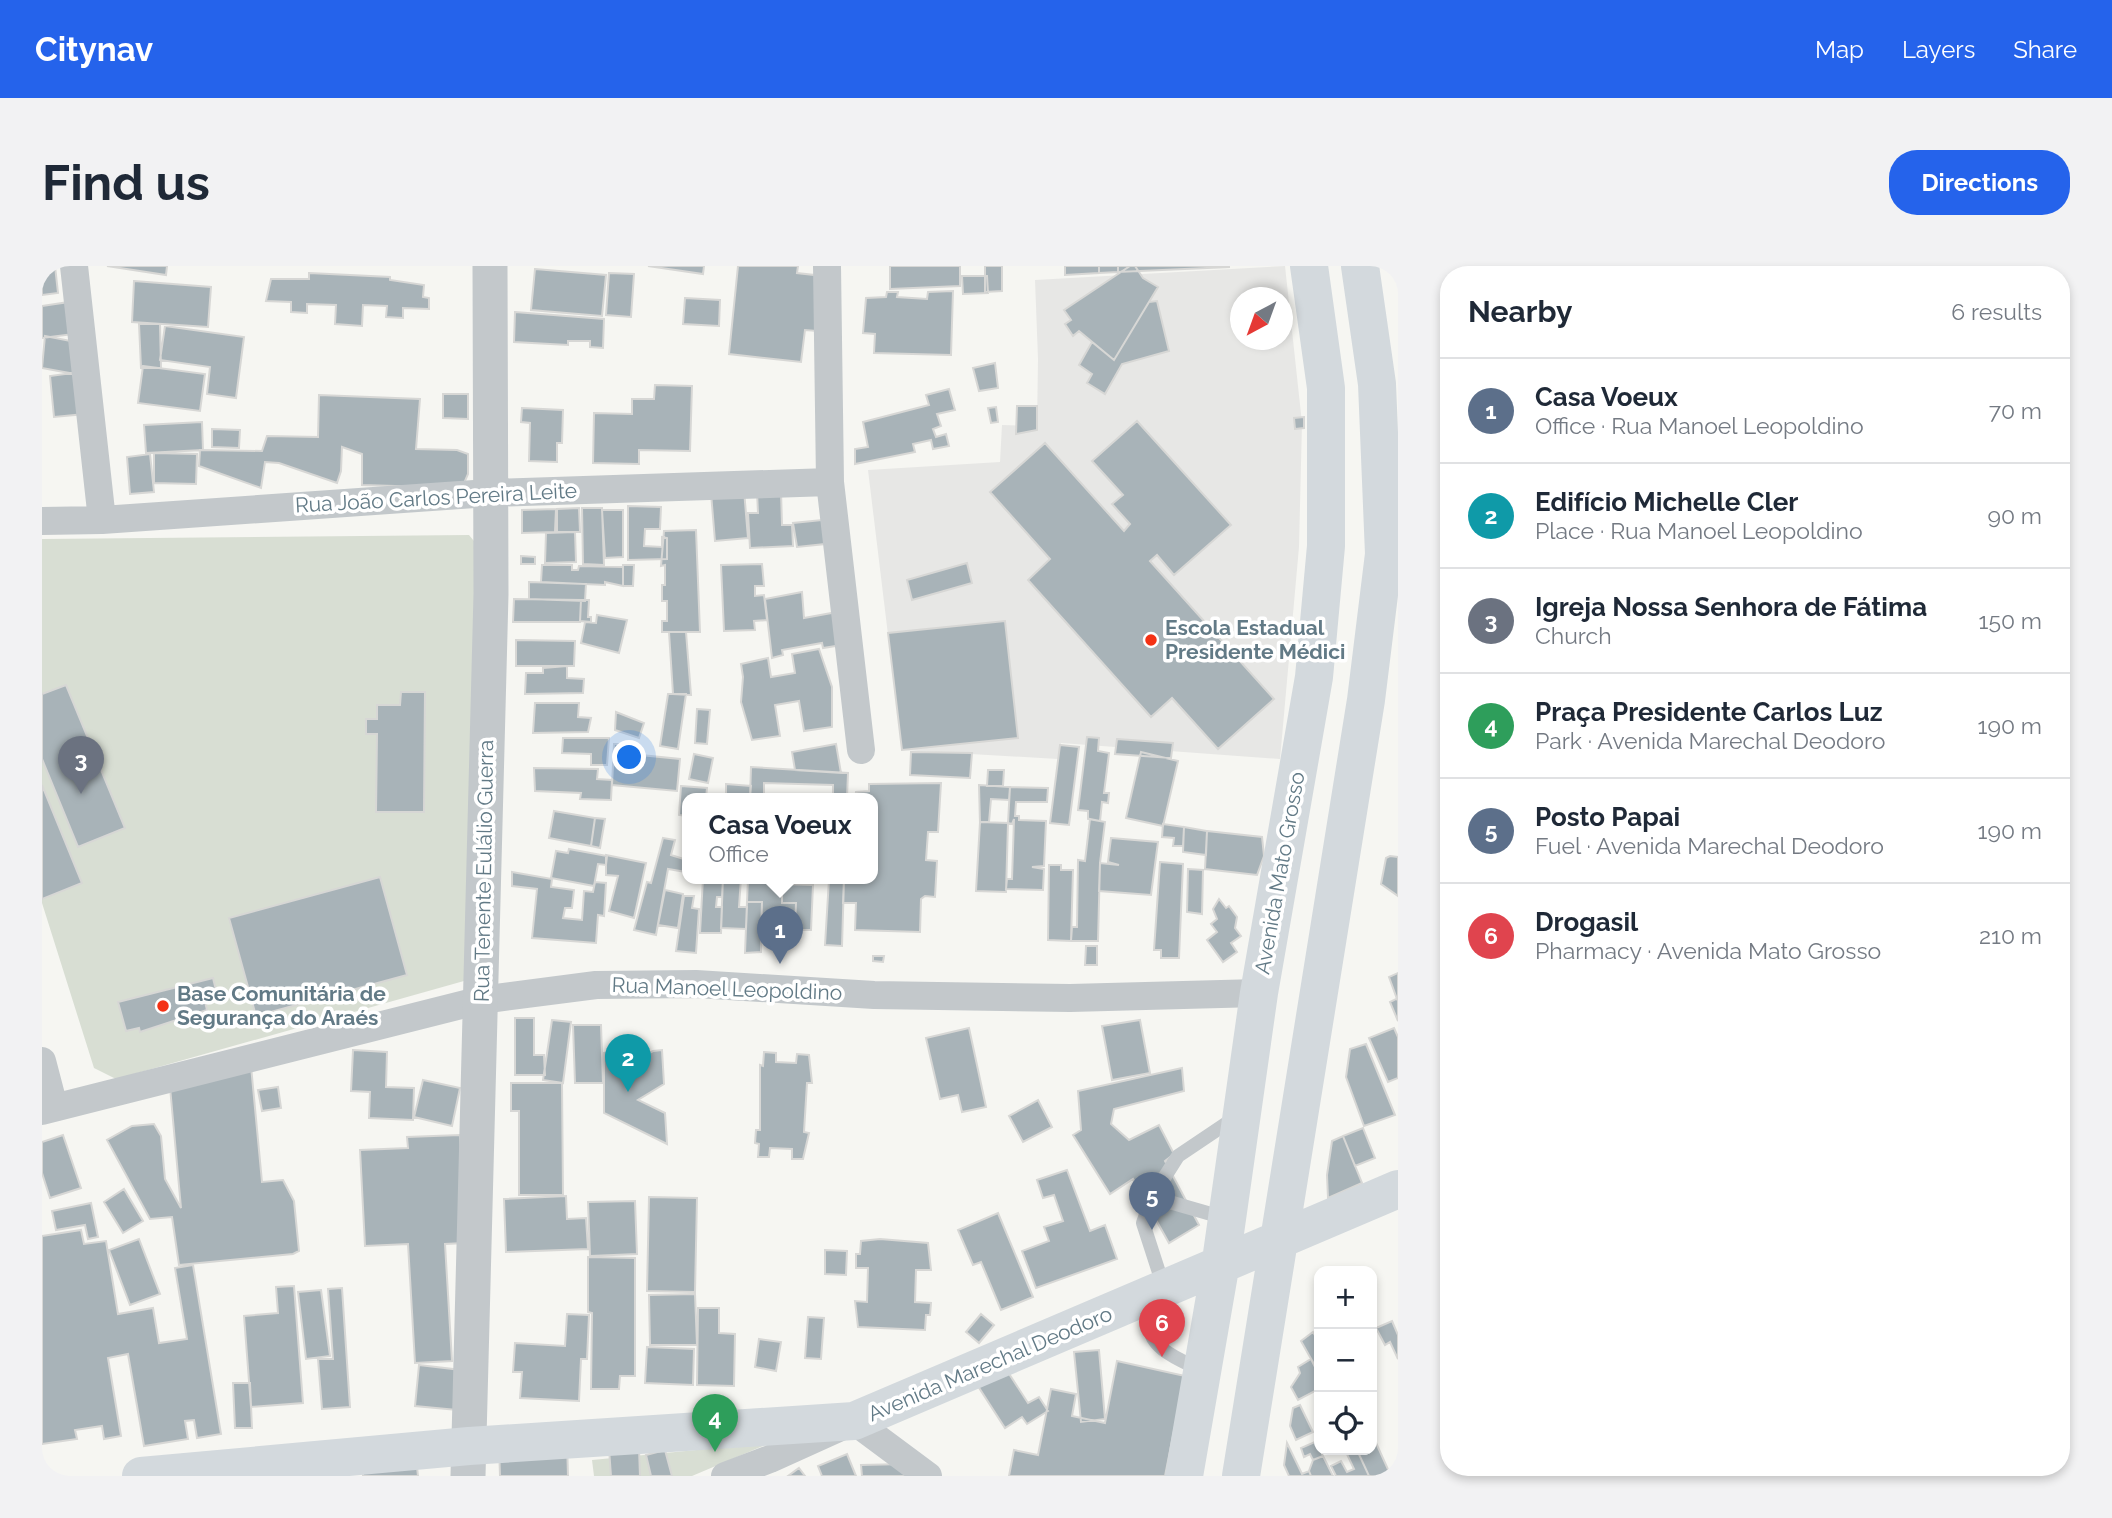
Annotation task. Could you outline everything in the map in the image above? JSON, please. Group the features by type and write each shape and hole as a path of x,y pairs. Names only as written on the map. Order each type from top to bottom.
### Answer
{"main road":[{"name":"Avenida Mato Grosso","path":"1184,1476 1220,1268 1259,993 1314,677 1326,546 1326,388 1309,266"},
{"path":"1241,1476 1366,700 1384,554 1377,384 1360,266"},
{"path":"1259,993 1321,990"},
{"name":"Avenida Marechal Deodoro","path":"141,1476 469,1461 854,1421 1220,1268 1398,1189"}],"street":[{"path":"74,266 102,520"},
{"name":"Rua Tenente Eulálio Guerra","path":"469,1461 491,594 490,266"},
{"path":"827,266 830,482 860,750"},
{"name":"Rua João Carlos Pereira Leite","path":"42,521 102,520 489,493 830,482"},
{"name":"Rua Manoel Leopoldino","path":"48,1109 481,1000 596,985 696,984 902,995 1070,998 1259,993"},
{"path":"42,1061 48,1109"},
{"path":"725,1476 770,1460 854,1421 928,1476"}],"lane":[{"path":"1202,1370 1168,1353 1153,1338 1150,1323 1165,1291 1143,1223 1152,1197 1178,1156 1242,1113"},
{"path":"1152,1197 1227,1219"}],"shaded area":[{"path":"1285,266 1287,287 1230,287 1230,350 1293,350 1293,340 1302,423 1299,547 1280,759 1061,743 1058,759 902,750 868,470 1000,462 1002,425 1037,426 1035,280"},
{"path":"469,535 488,558 471,979 116,1079 94,1068 42,903 42,539"},
{"path":"770,1443 692,1476 594,1476 592,1460"}],"building":[{"path":"42,266 55,266 58,293 42,295"},
{"path":"107,266 167,266 166,275"},
{"path":"648,266 704,266 703,274"},
{"path":"738,266 798,266 797,273 823,276 817,331 805,330 801,362 729,354"},
{"path":"890,266 960,266 960,286 890,289"},
{"path":"985,266 1002,266 1002,291 985,292"},
{"path":"1065,266 1099,266 1099,273 1065,275"},
{"path":"1099,266 1118,266 1118,272 1099,273"},
{"path":"1118,266 1229,266 1229,267 1118,272"},
{"path":"1130,266 1135,266 1143,278 1158,287 1114,360 1079,331 1073,336 1065,324 1071,320 1064,310"},
{"path":"535,269 606,275 602,316 531,310"},
{"path":"309,273 390,277 390,280 424,285 423,297 429,298 429,309 403,308 403,318 386,317 387,306 363,305 362,326 335,324 336,305 307,304 307,313 291,312 291,302 266,301 271,279 309,279"},
{"path":"609,273 634,274 631,317 606,315"},
{"path":"962,276 987,276 988,293 963,294"},
{"path":"134,281 211,287 208,327 132,322"},
{"path":"953,291 951,355 874,353 875,334 863,333 866,298 886,297 887,292 898,292 897,297 927,299 928,292"},
{"path":"685,298 720,300 719,326 683,324"},
{"path":"1157,301 1169,351 1122,364 1105,394 1087,383 1092,374 1079,365 1092,342 1114,360 1149,302"},
{"path":"69,302 74,334 42,338 42,306"},
{"path":"515,312 604,319 603,348 590,347 590,341 568,341 568,345 514,342"},
{"path":"139,324 160,324 161,368 141,368"},
{"path":"165,326 244,337 236,398 207,394 210,367 160,360"},
{"path":"45,336 81,343 75,374 42,368"},
{"path":"995,363 998,388 979,391 973,368"},
{"path":"143,366 205,374 200,411 138,403"},
{"path":"80,372 85,414 54,417 50,376"},
{"path":"655,385 692,386 690,451 639,450 639,464 593,463 594,413 632,414 632,399 654,399"},
{"path":"949,389 955,410 937,414 941,426 933,429 936,437 946,434 949,446 933,449 931,440 913,444 915,452 855,464 855,449 868,447 863,422 929,405 926,395"},
{"path":"443,394 468,394 468,419 443,418"},
{"path":"319,395 420,399 416,449 457,450 468,454 468,474 462,488 362,485 362,454 342,447 341,471 337,483 279,463 265,462 261,488 199,466 200,450 262,451 267,436 318,437"},
{"path":"1017,406 1037,406 1037,430 1016,434"},
{"path":"996,407 998,422 991,423 988,408"},
{"path":"522,408 563,410 562,443 557,443 557,462 529,461 530,423 521,422"},
{"path":"1304,417 1304,428 1295,429 1294,418"},
{"name":"Escola Estadual Presidente Médici","path":"1137,421 1231,525 1174,575 1157,555 1150,561 1274,699 1218,749 1172,698 1151,717 1028,580 1050,559 990,492 1045,443 1124,531 1130,524 1112,504 1123,495 1092,461"},
{"path":"202,422 203,450 146,453 144,425"},
{"path":"212,429 240,430 239,448 212,447"},
{"path":"154,453 197,454 196,484 154,483"},
{"path":"150,454 154,492 130,494 127,457"},
{"path":"744,490 748,538 715,541 711,493"},
{"path":"781,491 782,525 792,525 793,546 750,548 748,513 758,513 757,492"},
{"path":"628,506 661,507 660,529 645,529 644,546 662,547 662,537 667,538 667,559 628,560"},
{"path":"579,508 580,532 557,532 557,509"},
{"path":"582,508 602,508 604,565 583,564"},
{"path":"556,509 555,532 522,533 522,510"},
{"path":"602,510 623,510 623,557 605,558"},
{"path":"822,520 825,544 797,547 793,523"},
{"path":"696,530 700,632 662,632 662,621 667,621 667,601 662,601 662,585 665,585 665,565 661,566 664,531"},
{"path":"575,532 576,562 545,563 546,533"},
{"path":"521,556 535,557 535,564 521,564"},
{"path":"967,563 972,583 912,600 907,580"},
{"path":"762,564 764,586 755,586 755,596 764,595 767,620 754,621 755,630 724,631 721,565"},
{"path":"542,565 572,565 572,570 578,570 579,566 623,567 623,586 605,582 605,585 541,582"},
{"path":"623,565 634,565 633,586 623,586"},
{"path":"529,582 586,584 585,601 529,599"},
{"path":"802,592 804,618 837,612 842,645 823,648 822,643 782,650 783,655 772,658 765,599"},
{"path":"514,599 581,600 580,622 513,622"},
{"path":"581,600 589,600 588,617 591,617 591,622 580,621"},
{"path":"597,615 627,620 619,653 581,643 585,622 596,623"},
{"path":"1005,621 1018,738 902,750 888,633"},
{"path":"669,632 686,632 691,695 673,694"},
{"path":"516,640 575,641 574,666 516,666"},
{"path":"819,649 832,687 832,727 804,731 799,701 775,705 780,736 752,740 741,702 741,664 768,658 771,677 795,673 792,654"},
{"path":"567,666 567,678 584,679 583,693 525,694 526,673 543,673 543,668"},
{"path":"66,685 125,828 78,847 42,759 42,694"},
{"path":"401,692 425,692 424,812 376,812 377,734 366,734 366,719 377,719 377,705 400,705"},
{"path":"668,694 686,694 678,749 660,746"},
{"path":"535,703 579,703 578,717 591,718 588,732 533,733"},
{"path":"697,709 710,710 707,744 695,743"},
{"path":"616,712 644,723 639,738 615,730"},
{"path":"1087,737 1099,738 1098,751 1109,753 1104,793 1109,793 1108,803 1102,802 1100,821 1088,819 1088,811 1078,810"},
{"path":"563,738 609,738 607,765 591,765 591,754 562,753"},
{"path":"1117,739 1173,743 1171,758 1115,754"},
{"path":"614,744 622,744 621,753 680,759 677,791 612,785"},
{"path":"836,744 841,773 795,770 792,752"},
{"path":"1060,745 1079,747 1069,825 1050,823"},
{"path":"911,752 972,753 970,778 910,775"},
{"path":"1141,752 1178,761 1163,826 1126,818"},
{"path":"694,754 713,758 708,783 689,779"},
{"path":"751,767 848,773 847,793 833,793 833,785 764,783 764,793 750,793"},
{"path":"534,768 598,769 597,779 612,780 611,800 580,799 581,793 535,791"},
{"path":"988,770 1004,770 1003,786 987,786"},
{"path":"941,783 938,832 928,832 926,860 937,861 935,897 925,896 921,899 920,932 855,930 856,903 843,903 844,884 878,884 878,793 856,793 869,791 869,784"},
{"path":"726,784 751,786 750,793 726,793"},
{"path":"42,785 82,883 42,899"},
{"path":"979,785 1010,787 1009,800 991,799 989,822 980,824"},
{"path":"681,786 707,788 706,793 682,793 682,815 679,815"},
{"path":"1010,787 1048,788 1047,802 1016,802 1015,816 1019,816 1019,820 1046,821 1044,866 1032,867 1044,869 1043,890 1006,889 1007,879 1012,879 1014,819 1012,824 1008,823"},
{"path":"554,811 595,818 591,846 549,838"},
{"path":"595,818 605,819 600,848 591,846"},
{"path":"1090,819 1105,822 1100,863 1098,941 1071,941 1072,927 1077,927 1078,860 1085,861"},
{"path":"980,822 1008,823 1006,892 976,891"},
{"path":"1163,824 1184,827 1183,846 1173,846 1174,838 1162,837"},
{"path":"1184,827 1207,831 1206,855 1183,852"},
{"path":"1207,831 1262,837 1264,856 1257,875 1205,869"},
{"path":"663,838 675,840 671,855 682,858 682,871 668,869 656,935 634,930 647,882 651,883"},
{"path":"1111,838 1158,842 1151,895 1099,891 1100,863 1119,865 1108,862"},
{"path":"569,849 607,856 606,865 598,864 594,886 551,878 556,851 568,853"},
{"path":"606,855 646,863 634,918 609,911 618,876 606,875"},
{"path":"1398,857 1398,896 1381,884 1386,858"},
{"path":"1160,862 1183,864 1179,958 1161,958 1161,950 1154,950"},
{"path":"1049,865 1061,865 1061,870 1073,870 1071,941 1048,940"},
{"path":"1188,869 1203,870 1202,914 1187,912"},
{"path":"512,872 552,879 551,887 574,890 572,908 565,908 563,918 582,920 584,891 593,892 595,882 606,883 604,916 598,915 596,943 532,938 537,889 512,886"},
{"path":"380,877 407,975 256,1016 229,918"},
{"path":"703,884 723,884 722,897 717,897 716,907 722,907 721,933 700,933"},
{"path":"723,884 741,884 739,907 747,907 746,929 721,928"},
{"path":"748,884 782,884 782,903 796,903 795,930 761,930 762,902 747,902"},
{"path":"782,884 813,885 811,930 795,930 796,903 782,903"},
{"path":"829,884 844,884 842,946 825,945"},
{"path":"665,890 683,894 678,928 658,925"},
{"path":"684,896 694,896 692,908 699,909 696,953 676,951"},
{"path":"1219,899 1226,908 1229,906 1237,917 1235,928 1241,936 1231,943 1237,952 1223,962 1207,940 1217,932 1211,924 1217,919 1213,909"},
{"path":"747,902 762,902 761,952 745,953"},
{"path":"1086,946 1097,946 1097,965 1085,965"},
{"path":"873,956 884,956 883,962 873,961"},
{"path":"1398,973 1398,998 1397,999 1389,977"},
{"name":"Base Comunitária de Segurança do Araés","path":"213,978 216,990 203,993 207,1010 140,1032 139,1028 126,1031 118,1002"},
{"path":"1398,998 1398,1021 1390,1002"},
{"path":"1398,998 1398,1021 1390,1002"},
{"path":"515,1018 534,1018 534,1055 544,1055 545,1075 515,1075"},
{"path":"552,1020 571,1022 563,1083 543,1080"},
{"path":"1140,1020 1150,1073 1112,1080 1102,1026"},
{"path":"573,1025 601,1025 603,1083 575,1083"},
{"path":"969,1028 986,1107 962,1112 958,1095 940,1099 926,1038"},
{"path":"1394,1028 1398,1037 1398,1078 1388,1082 1369,1038"},
{"path":"1366,1044 1395,1115 1364,1126 1346,1077 1350,1049"},
{"path":"353,1050 387,1052 386,1087 414,1088 413,1120 369,1118 370,1092 351,1091"},
{"path":"662,1050 664,1084 638,1100 665,1113 667,1144 604,1113 604,1053 614,1052 615,1065 622,1068 653,1051"},
{"path":"764,1052 776,1053 776,1062 796,1063 797,1054 809,1055 812,1083 807,1083 804,1132 809,1133 803,1159 792,1159 792,1149 770,1148 769,1157 758,1157 759,1144 755,1143 756,1130 760,1130 760,1065 763,1066"},
{"path":"251,1066 262,1182 283,1180 294,1201 299,1251 293,1254 179,1265 172,1217 150,1219 107,1140 132,1126 154,1124 161,1136 165,1179 181,1208 170,1087"},
{"path":"1182,1068 1184,1091 1114,1109 1111,1124 1129,1140 1159,1125 1174,1154 1165,1161 1199,1225 1169,1243 1133,1179 1110,1194 1073,1135 1081,1130 1078,1091"},
{"path":"423,1080 460,1088 452,1126 414,1117"},
{"path":"511,1083 562,1083 563,1195 519,1195 519,1111 511,1111"},
{"path":"278,1087 281,1108 262,1111 258,1090"},
{"path":"1038,1100 1052,1127 1023,1142 1009,1116"},
{"path":"1363,1128 1375,1158 1355,1166 1343,1136"},
{"path":"63,1135 81,1188 50,1198 42,1173 42,1142"},
{"path":"460,1135 465,1243 445,1244 452,1361 415,1363 408,1244 365,1246 360,1150 408,1148 407,1137"},
{"path":"1343,1136 1362,1183 1328,1198 1327,1175 1332,1141"},
{"path":"1067,1170 1090,1231 1105,1225 1117,1259 1036,1288 1022,1251 1049,1241 1044,1227 1063,1221 1054,1195 1043,1198 1037,1180"},
{"path":"124,1189 143,1221 123,1233 104,1202"},
{"path":"566,1196 567,1219 586,1218 588,1249 506,1252 504,1199"},
{"path":"649,1197 697,1198 695,1292 647,1291"},
{"path":"635,1201 637,1254 590,1256 588,1202"},
{"path":"91,1203 98,1237 88,1239 85,1225 56,1230 52,1211"},
{"path":"998,1213 1033,1297 1001,1310 981,1262 973,1265 958,1230"},
{"path":"81,1230 84,1244 106,1241 118,1314 153,1308 159,1343 187,1339 175,1268 193,1265 221,1434 197,1438 194,1420 185,1421 188,1439 144,1446 128,1354 108,1358 121,1436 104,1439 102,1426 75,1430 77,1439 42,1444 42,1236"},
{"path":"139,1239 160,1294 130,1305 109,1250"},
{"path":"880,1239 928,1243 931,1270 916,1270 915,1302 931,1303 930,1315 926,1315 925,1330 858,1327 855,1301 867,1302 868,1268 856,1268 856,1254 860,1254 861,1241"},
{"path":"825,1250 847,1251 846,1275 825,1274"},
{"path":"588,1257 635,1258 635,1376 620,1376 619,1389 591,1389 592,1313 588,1312"},
{"path":"294,1286 303,1403 251,1407 244,1316 278,1313 276,1287"},
{"path":"342,1288 350,1407 322,1409 318,1359 333,1359 328,1289"},
{"path":"321,1290 330,1356 306,1359 298,1292"},
{"path":"695,1294 697,1345 650,1345 649,1295"},
{"path":"698,1308 719,1308 719,1333 735,1334 734,1386 697,1385"},
{"path":"567,1314 589,1315 587,1359 581,1359 579,1401 520,1398 522,1372 513,1372 515,1343 565,1346"},
{"path":"981,1314 994,1325 979,1343 966,1332"},
{"path":"808,1317 824,1318 821,1359 805,1358"},
{"path":"1392,1321 1398,1335 1398,1359 1390,1342 1385,1345 1377,1328"},
{"path":"1313,1332 1314,1364 1301,1341"},
{"path":"759,1339 781,1342 776,1371 755,1367"},
{"path":"647,1347 694,1349 693,1385 645,1383"},
{"path":"1099,1350 1105,1419 1081,1422 1074,1352"},
{"path":"1311,1359 1314,1365 1314,1392 1298,1400 1291,1387 1300,1373 1298,1367"},
{"path":"1117,1361 1185,1376 1165,1476 1009,1476 1014,1450 1038,1455 1051,1389 1076,1394 1072,1416 1105,1423"},
{"path":"419,1365 461,1370 457,1410 415,1406"},
{"path":"1004,1366 1028,1403 1039,1397 1048,1411 1027,1424 1022,1417 1005,1428 976,1383"},
{"path":"233,1383 250,1383 252,1428 235,1428"},
{"path":"1300,1405 1313,1432 1296,1440 1290,1426 1293,1408"},
{"path":"567,1442 568,1476 500,1476 499,1445"},
{"path":"1314,1442 1314,1455 1323,1456 1313,1460 1310,1454 1304,1457 1301,1448"},
{"path":"1287,1443 1302,1474 1309,1471 1311,1476 1289,1476 1284,1465"},
{"path":"1377,1445 1391,1476 1369,1476 1359,1455 1377,1455"},
{"path":"639,1448 640,1476 611,1476 609,1449"},
{"path":"665,1450 672,1476 651,1476 646,1455"},
{"path":"847,1454 856,1476 822,1476 818,1466"},
{"path":"1347,1455 1359,1455 1369,1476 1336,1476 1331,1466 1341,1461 1347,1472 1354,1469"},
{"path":"1323,1456 1333,1476 1311,1476 1309,1471 1313,1460"},
{"path":"904,1464 904,1476 862,1476 861,1465"},
{"path":"417,1467 418,1476 363,1476 363,1468"},
{"path":"799,1468 805,1476 788,1476"}],"place":[{"name":"Escola Estadual Presidente Médici","path":"1151,640"},
{"name":"Igreja Nossa Senhora de Fátima","path":"81,794"},
{"name":"Casa Voeux","path":"780,964"},
{"name":"Base Comunitária de Segurança do Araés","path":"163,1006"},
{"name":"Edifício Michelle Cler","path":"628,1092"},
{"name":"Posto Papai","path":"1152,1230"},
{"name":"Drogasil","path":"1162,1357"},
{"name":"Praça Presidente Carlos Luz","path":"715,1452"}]}
